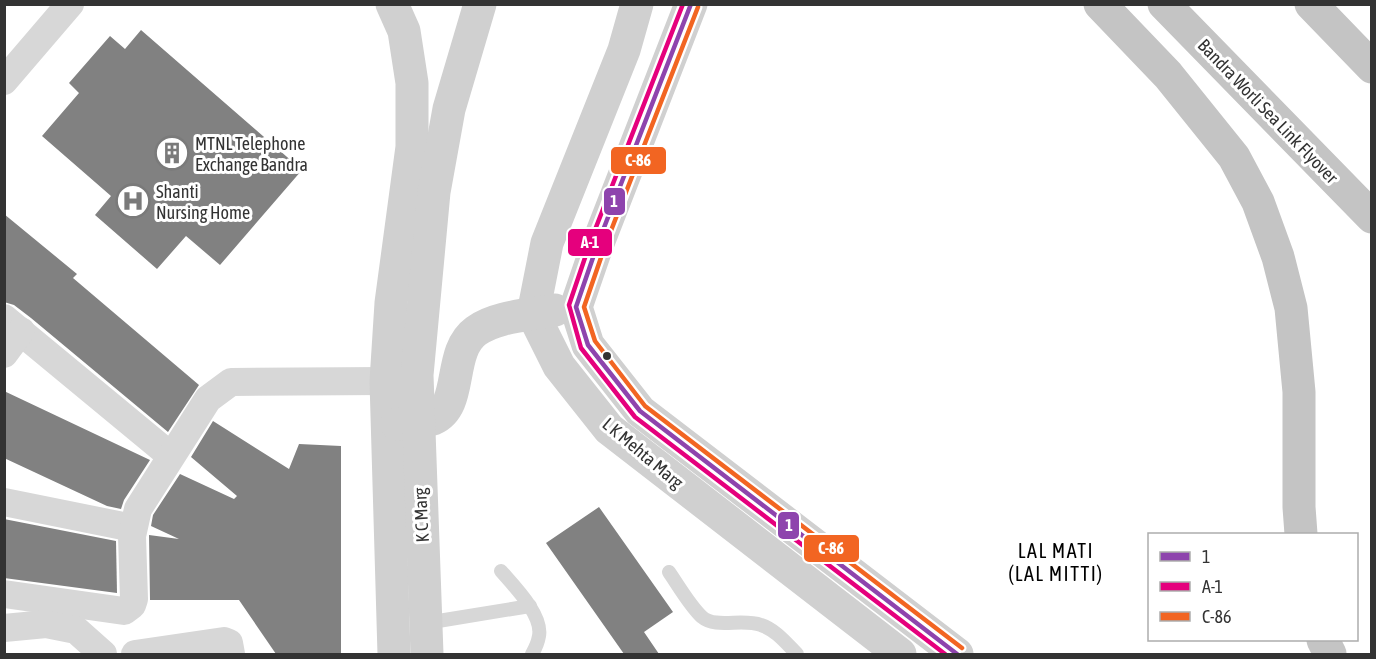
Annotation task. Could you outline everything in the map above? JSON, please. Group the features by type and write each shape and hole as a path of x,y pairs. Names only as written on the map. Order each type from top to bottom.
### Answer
{"highway":[{"path":"1100,4 1168,75 1234,157 1258,202 1278,257 1291,308 1299,392 1301,533"},
{"name":"Bandra Worli Sea Link Flyover","path":"1164,4 1371,217"},
{"path":"1311,4 1371,67"}],"main road":[{"path":"392,4 404,31 412,83 412,147 391,303 401,378"},
{"path":"401,378 449,109 480,4"},
{"path":"533,314 547,243 624,50 637,4"},
{"path":"386,425 418,422 442,414 447,407 458,358 464,343 475,332 498,321 576,307 598,243 691,4"},
{"name":"L K Mehta Marg","path":"576,307 588,345 640,411 957,654"},
{"name":"L K Mehta Marg","path":"533,314 559,366 609,429 900,654"},
{"name":"K C Marg","path":"401,378 418,422 427,639"},
{"name":"K C Marg","path":"394,654 386,425 401,378"}],"street":[{"path":"4,81 69,4"},
{"path":"4,354 13,324 171,456"},
{"path":"4,594 124,610 130,608 134,598 132,536 138,509 208,399 231,382 401,378"},
{"path":"4,502 134,528"},
{"path":"4,628 46,624 76,630 103,654"},
{"path":"135,654 224,641 228,643 231,654"}],"lane":[{"path":"501,571 530,606 539,626 539,636 532,654"},
{"path":"669,572 703,617 715,624 737,621 761,625 777,634 797,654"},
{"path":"427,639 530,606"}],"building":[{"name":"MTNL Telephone Exchange Bandra","path":"141,30 302,170 220,265 186,236 157,269 95,215 111,196 42,136 79,93 69,83 110,36 125,49"},
{"path":"4,214 77,274 73,278 199,385 168,432 31,318 14,305 4,302"},
{"path":"4,391 150,460 124,500 121,509 107,506 4,458"},
{"path":"213,421 289,469 299,444 341,446 341,654 276,654 239,600 150,600 149,535 179,539 151,526 153,515 180,474 234,499 237,496 191,457"},
{"path":"599,507 673,612 644,632 659,654 624,654 546,543"},
{"path":"4,519 116,541 117,593 4,578"}],"transit line":[{"name":"A-1","path":"683,4 591,240 569,305 581,348 635,417 945,654"},
{"name":"1","path":"691,4 598,243 576,307 588,345 640,411 957,654"},
{"name":"C-86","path":"698,7 605,246 584,307 595,341 645,406 962,648"}],"place":[{"name":"MTNL Telephone Exchange Bandra","path":"172,153"},
{"name":"Shanti Nursing Home","path":"133,201"}],"district":[{"name":"LAL MATI (LAL MITTI)","path":"1056,562"}]}
